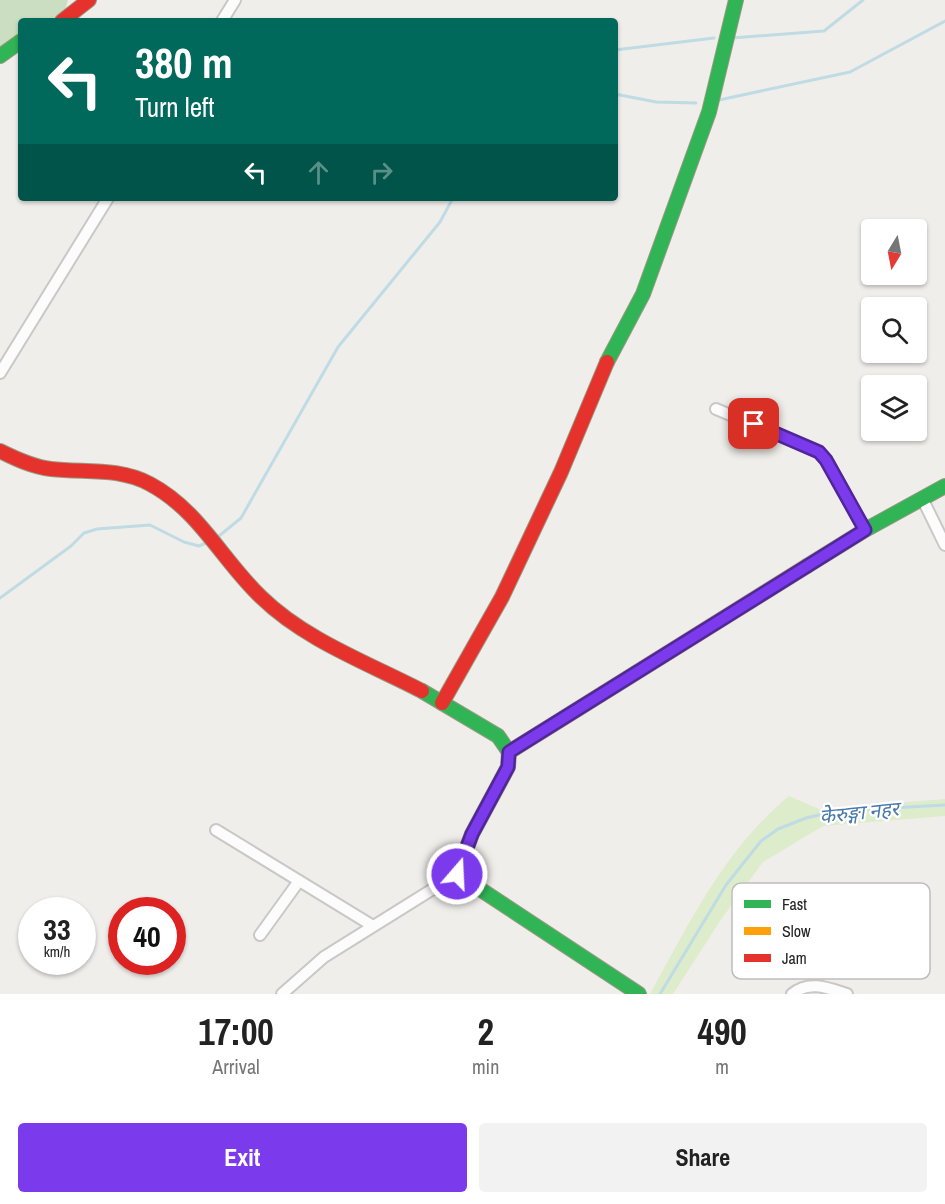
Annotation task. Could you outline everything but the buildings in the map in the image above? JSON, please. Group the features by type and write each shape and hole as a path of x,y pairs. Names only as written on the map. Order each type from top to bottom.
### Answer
{"street":[{"path":"66,18 89,0"},
{"path":"224,18 235,0"},
{"path":"442,704 502,597 561,472 602,372 643,294 709,112 736,0"},
{"path":"0,56 18,43"},
{"path":"0,373 106,201"},
{"path":"716,409 819,452 826,460 865,530"},
{"path":"0,451 34,466 52,470 112,470 151,483 175,498 201,523 241,579 261,600 301,628 486,727 498,736 509,752 508,767 472,834 457,874 324,957 282,994"},
{"path":"509,752 865,530 945,486"},
{"path":"922,498 945,545"},
{"path":"216,830 373,926"},
{"path":"457,874 639,994"},
{"path":"260,935 299,881"},
{"path":"792,994 805,986 815,986 847,994"}],"green space":[{"path":"0,0 68,0 63,18 18,18 18,43 0,56"},
{"path":"789,796 819,809 945,799 945,816 823,826 763,862 748,883 732,883 732,905 673,994 650,994 710,888 745,840"}],"waterway":[{"path":"732,38 824,31 863,0"},
{"path":"719,100 850,72 945,21"},
{"path":"618,50 714,38"},
{"path":"618,95 656,102 696,103"},
{"path":"219,536 241,518 338,347 440,222 451,201"},
{"path":"0,598 71,546 84,533 97,529 150,525 184,542 199,546 206,543"},
{"name":"केेरुङ्गा नहर","path":"660,994 726,885 761,841 778,829 806,818 835,811 945,805"}],"traffic: fast":[{"path":"607,362 643,294 709,112 736,0"},
{"path":"0,56 18,43"},
{"path":"807,566 865,530 945,486"},
{"path":"422,691 498,736 509,752 508,767 472,834 457,874 639,994"}],"traffic: slow":[{"path":"509,752 807,566"}],"traffic: jam":[{"path":"66,18 89,0"},
{"path":"442,703 502,597 561,472 607,362"},
{"path":"0,451 44,468 114,473 150,484 183,507 247,583 278,612 338,650 422,691"}],"route":[{"path":"457,874 472,834 508,767 509,752 865,530 826,460 819,452 754,424"}]}
